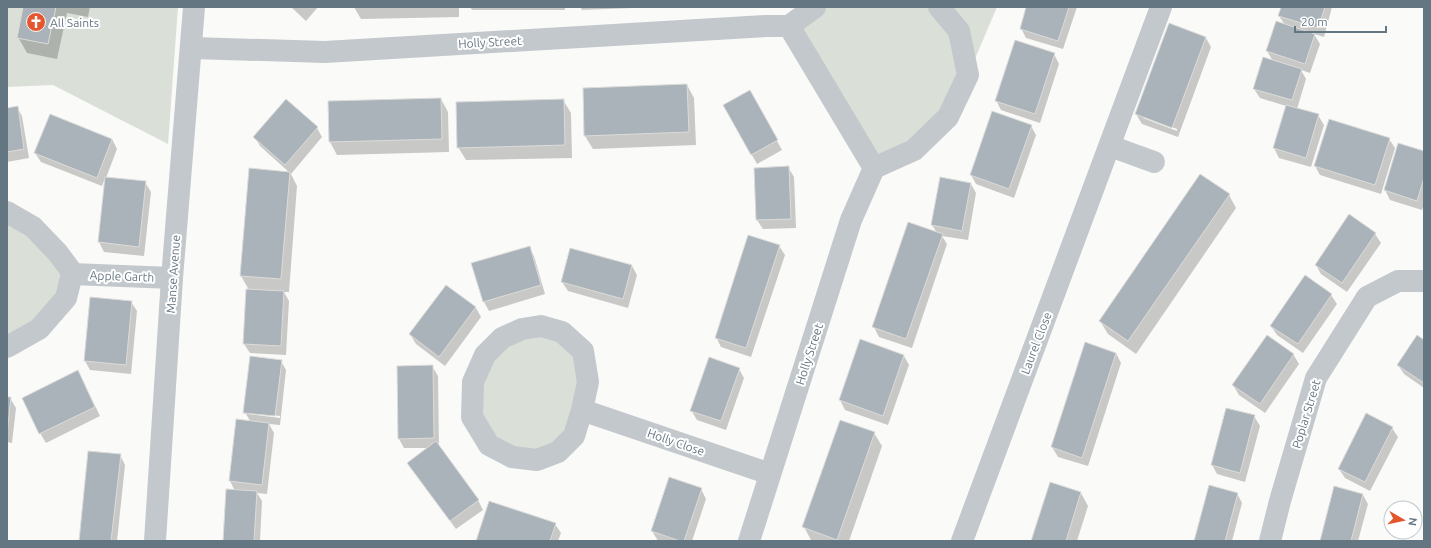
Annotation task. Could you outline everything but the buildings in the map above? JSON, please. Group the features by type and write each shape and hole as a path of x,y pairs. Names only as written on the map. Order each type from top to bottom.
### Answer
{"street":[{"name":"Manse Avenue","path":"155,541 172,278 192,48 194,7"},
{"path":"815,7 789,26 874,168 914,150 948,117 968,75 959,31 939,7"},
{"name":"Laurel Close","path":"962,541 1161,7"},
{"name":"Holly Street","path":"192,48 325,52 766,26 789,26"},
{"path":"1110,146 1154,162"},
{"name":"Holly Street","path":"749,541 851,220 874,168"},
{"name":"Apple Garth","path":"7,212 33,227 57,252 72,274 66,298 39,329 7,347"},
{"name":"Apple Garth","path":"72,274 172,278"},
{"name":"Poplar Street","path":"1270,541 1316,378 1367,297 1398,281 1424,281"},
{"path":"541,326 562,332 583,351 588,382 582,410 574,436 558,452 537,460 512,457 489,445 472,418 473,382 485,355 502,338 522,329 541,326"},
{"name":"Holly Close","path":"582,410 770,474"}],"shaded area":[{"path":"7,7 178,7 168,144 53,85 7,87"},
{"path":"815,7 997,7 948,117 874,168 789,26"},
{"path":"7,212 57,252 66,298 7,347"},
{"path":"562,332 588,382 558,452 489,445 473,382 502,338"}],"place":[{"name":"All Saints","path":"36,22"}]}
